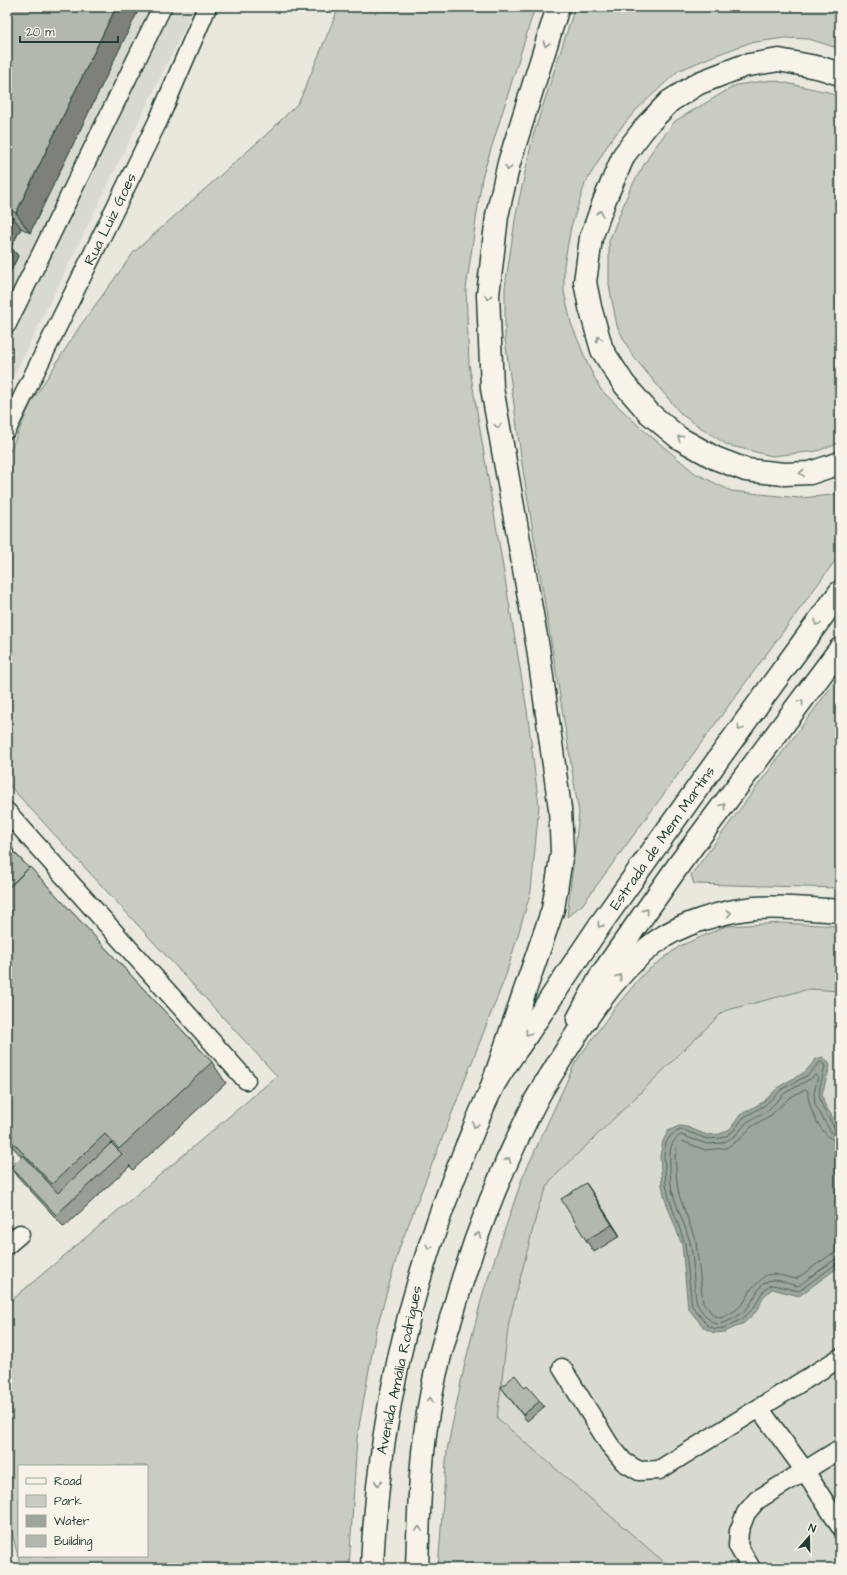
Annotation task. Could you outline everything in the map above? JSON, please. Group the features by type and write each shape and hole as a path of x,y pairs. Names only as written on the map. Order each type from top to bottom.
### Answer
{"main road":[{"path":"490,1089 553,909 562,852 560,809 538,648 492,388 488,295 497,216 509,163 558,7"},
{"path":"840,74 821,68 778,60 742,66 699,83 670,101 647,125 624,155 605,199 591,238 586,282 590,307 602,350 624,384 649,413 679,438 715,458 746,470 784,474 810,473 840,463"},
{"name":"Estrada de Mem Martins","path":"490,1089 575,962 671,824 840,592"},
{"name":"Estrada de Mem Martins","path":"535,1101 602,974 680,863 840,649"},
{"path":"417,1568 425,1434 431,1396 444,1341 466,1264 487,1209 535,1101 588,1016 624,970 653,944 671,932 698,920 755,908 840,911"},
{"name":"Avenida Amália Rodrigues","path":"372,1568 373,1533 388,1406 407,1318 430,1242 446,1197 490,1089"}],"lane":[{"path":"7,324 162,7"},
{"name":"Rua Luiz Goes","path":"7,429 159,119 208,7"},
{"path":"7,812 246,1080"},
{"path":"562,1368 609,1444 624,1462 639,1471 659,1470 840,1358"},
{"path":"759,1408 805,1471 840,1526"},
{"path":"751,1568 738,1546 739,1531 746,1513 757,1500 840,1449"}],"shaded area":[{"path":"7,7 195,7 7,390"},
{"path":"809,989 840,991 840,1568 671,1568 497,1418 509,1322 539,1205 550,1181 724,1011"}],"green space":[{"path":"339,7 535,7 482,178 466,289 469,364 527,710 539,806 531,891 506,975 400,1246 376,1330 357,1438 349,1568 21,1568 18,1557 148,1557 148,1465 18,1465 18,1556 7,1513 7,1304 277,1076 7,783 7,458 31,403 80,326 134,252 268,133 299,102"},
{"path":"575,7 840,7 840,49 809,39 785,38 749,43 678,71 636,110 610,141 585,184 571,227 564,265 564,291 571,323 588,365 601,390 640,427 695,473 731,491 799,498 833,495 840,492 840,554 583,904 567,917 579,813 522,464 505,339 505,287 516,214 533,136"},
{"path":"772,80 828,92 840,98 840,443 817,451 772,456 727,445 682,415 632,355 617,326 609,285 609,241 630,189 652,151 675,121 736,85"},
{"path":"840,675 840,888 694,884 691,875"},
{"path":"782,923 840,926 840,991 809,989 724,1011 550,1181 539,1205 509,1322 497,1418 671,1568 438,1568 447,1450 465,1363 483,1293 522,1179 575,1063 613,1010 644,973 680,946 726,926"}],"water":[{"path":"822,1057 828,1061 830,1066 822,1094 824,1103 840,1130 840,1266 799,1296 772,1289 763,1297 758,1310 744,1323 725,1332 714,1333 704,1328 688,1308 682,1245 665,1199 662,1185 660,1156 663,1141 668,1131 679,1126 687,1127 707,1135 720,1134 726,1131 731,1128 740,1115 763,1102 780,1086 805,1072 816,1059"}],"building":[{"path":"7,7 116,7 16,213 7,208"},
{"path":"7,214 13,217 7,228"},
{"path":"7,244 10,245 7,251"},
{"path":"7,845 29,868 7,889"},
{"path":"30,867 212,1062 119,1149 105,1134 52,1184 7,1136 7,889"},
{"path":"111,1143 122,1154 56,1215 11,1167 23,1155 58,1193"},
{"path":"586,1183 612,1225 586,1240 561,1199"},
{"path":"515,1375 525,1388 527,1386 540,1401 523,1415 501,1387"}]}
